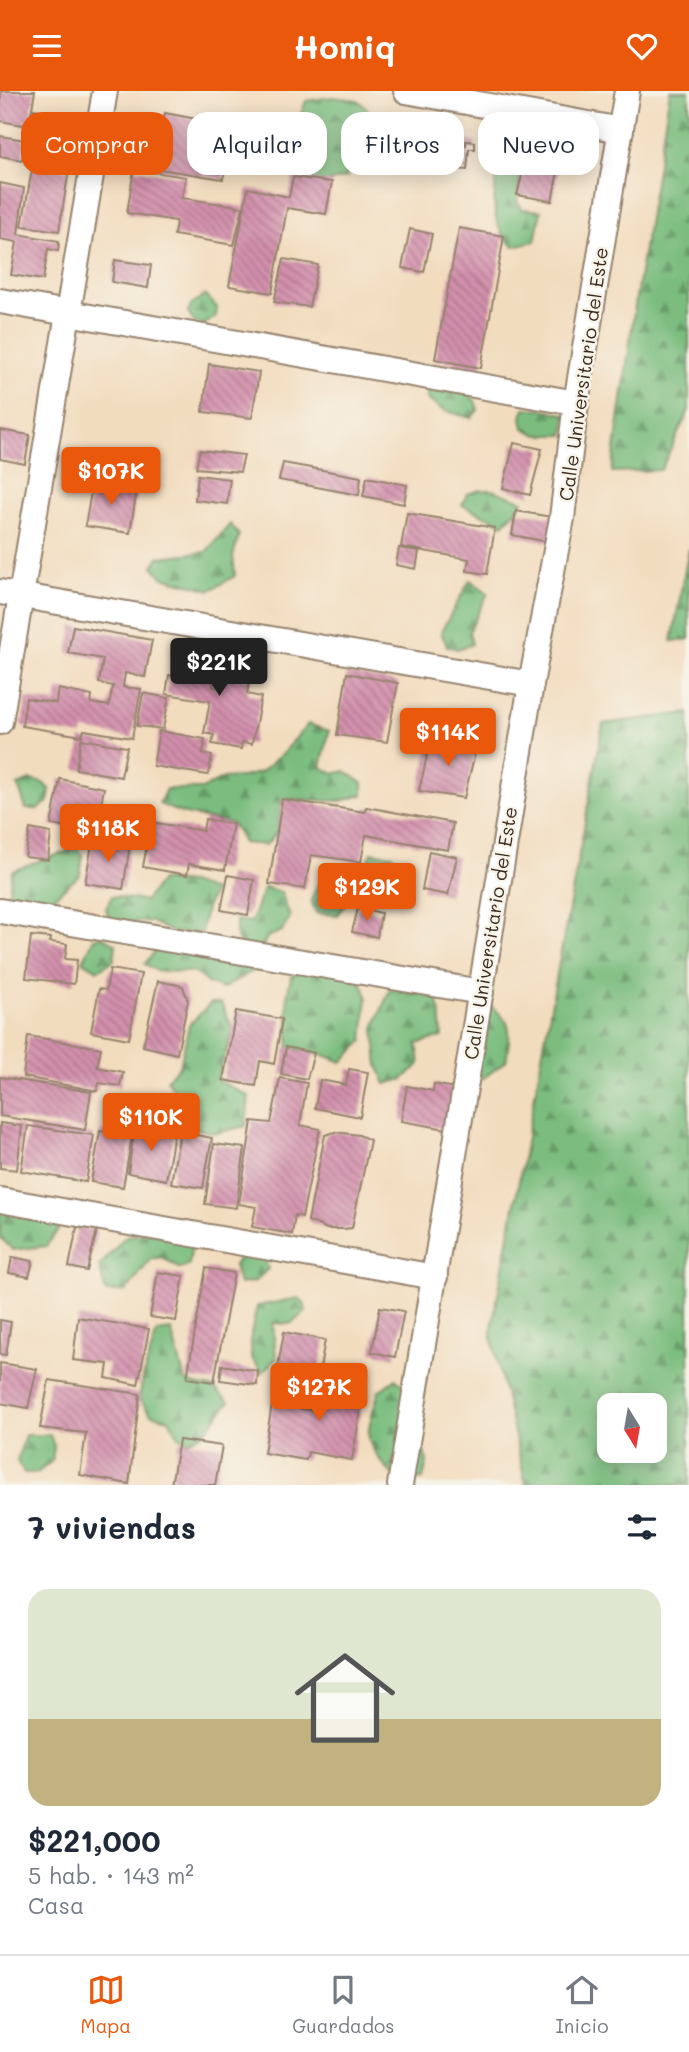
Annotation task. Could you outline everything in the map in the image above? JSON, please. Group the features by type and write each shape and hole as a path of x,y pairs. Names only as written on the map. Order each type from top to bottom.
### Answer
{"street":[{"path":"0,722 10,594 68,313 105,91"},
{"path":"406,91 621,131"},
{"name":"Calle Universitario del Este","path":"400,1485 531,684 562,518 576,403 627,91"},
{"path":"0,300 576,403"},
{"path":"10,594 531,684"},
{"path":"0,911 481,992"},
{"path":"0,1200 435,1277"}],"green space":[{"path":"670,91 689,91 689,410 661,470 612,472 637,291"},
{"path":"332,97 358,100 371,112 341,112 341,175 347,177 328,182 302,181 300,175 327,175 327,112 302,112 306,101"},
{"path":"520,175 517,201 522,209 541,211 535,241 514,246 503,236 497,223 495,208 497,177"},
{"path":"205,295 217,307 216,316 204,325 194,322 188,313 192,304"},
{"path":"428,388 469,393 478,410 471,418 443,410 427,399"},
{"path":"525,408 544,409 567,415 564,435 538,435 524,428 522,417"},
{"path":"492,490 523,501 503,524 462,505 467,494"},
{"path":"230,524 239,535 233,556 235,576 211,590 162,577 153,566 159,557 206,552"},
{"path":"689,548 689,639 672,641"},
{"path":"470,580 488,593 469,632 472,644 457,649 447,646 441,632"},
{"path":"689,713 689,1485 526,1485 491,1333 603,724"},
{"path":"308,724 329,731 321,767 334,774 345,771 363,783 363,795 341,801 283,799 277,832 266,845 243,843 233,824 181,813 159,804 166,789 202,789 224,778 261,772 283,753"},
{"path":"30,780 43,783 50,790 48,802 38,809 26,809 18,785"},
{"path":"76,848 83,855 80,875 47,903 17,899 9,891 12,871"},
{"path":"372,852 393,855 403,867 407,883 384,891 359,886 337,915 316,913 311,900 325,869 346,872 366,868"},
{"path":"161,880 190,883 214,891 206,908 201,933 171,932 150,921 109,919 106,908 112,896 145,901"},
{"path":"264,887 281,892 290,917 282,931 267,937 252,971 222,989 207,983 195,972 157,971 145,964 155,951 186,948 201,960 229,958 242,947 236,936 236,920 251,922"},
{"path":"103,937 116,944 114,960 98,970 83,961 94,938"},
{"path":"316,959 360,980 367,996 363,1041 342,1062 319,1053 289,1048 287,996 291,977"},
{"path":"390,989 435,991 442,1037 417,1044 420,1064 403,1079 386,1084 378,1065 374,1028"},
{"path":"211,1003 221,1003 233,1030 217,1080 249,1096 246,1126 216,1133 163,1122 159,1117 177,1096 167,1079 180,1066 189,1025"},
{"path":"485,1003 506,1021 509,1041 506,1061 482,1079 469,1061"},
{"path":"0,1201 40,1207 59,1229 46,1246 13,1250 0,1237"},
{"path":"154,1232 192,1245 189,1264 180,1269 162,1257 151,1259 126,1291 106,1292 99,1267 126,1236"},
{"path":"246,1249 264,1256 268,1269 254,1282 239,1284 234,1265"},
{"path":"298,1298 304,1302 306,1312 290,1324 273,1323 276,1359 262,1373 251,1357 251,1334 257,1306"},
{"path":"171,1330 185,1380 195,1385 214,1388 229,1402 205,1432 188,1441 178,1435 169,1419 151,1414 139,1399 157,1332"},
{"path":"395,1379 406,1387 427,1462 423,1479 409,1481 395,1476 380,1460 369,1440 370,1422 379,1391"},
{"path":"25,1435 50,1435 54,1446 52,1461 37,1473 24,1473 17,1461"}],"building":[{"path":"1,91 35,91 31,112 21,112 21,125 0,121"},
{"path":"173,115 187,117 187,173 173,171"},
{"path":"0,136 21,139 21,160 0,156"},
{"path":"466,141 475,142 475,149 469,149 467,170 464,170"},
{"path":"31,175 68,175 59,231 22,226"},
{"path":"133,175 186,177 182,198 243,207 234,245 174,235 176,221 127,213"},
{"path":"198,175 224,175 223,179"},
{"path":"522,175 557,175 552,201 517,195"},
{"path":"293,177 332,182 326,214 287,208 272,293 229,286 248,188 289,197"},
{"path":"0,183 24,188 18,234 59,241 58,251 48,249 43,280 11,275 17,242 0,239"},
{"path":"459,228 504,236 481,368 435,359"},
{"path":"410,229 432,234 424,272 402,268"},
{"path":"284,259 318,265 309,307 274,302"},
{"path":"115,260 151,265 148,288 112,282"},
{"path":"209,364 259,372 252,418 203,412"},
{"path":"0,430 30,435 25,464 0,459"},
{"path":"514,443 542,449 530,495 503,488"},
{"path":"200,450 244,455 240,472 196,468"},
{"path":"283,463 361,477 359,495 279,480"},
{"path":"198,475 230,479 227,504 195,500"},
{"path":"367,477 407,485 404,504 363,496"},
{"path":"93,481 137,489 130,533 85,526"},
{"path":"516,511 558,518 554,543 512,535"},
{"path":"407,513 495,528 487,574 467,571 469,559 401,547"},
{"path":"399,548 419,551 416,569 396,565"},
{"path":"73,626 152,640 145,677 125,673 123,687 141,689 132,738 84,730 82,736 22,726 26,698 56,703 58,689 92,696 91,703 109,706 113,686 99,683 103,659 68,653"},
{"path":"193,640 219,644 213,687 220,688 223,675 250,679 247,694 261,697 252,744 242,742 241,749 212,744 214,735 204,733 210,701 166,694 169,675 188,677"},
{"path":"347,673 398,683 387,742 337,735"},
{"path":"143,693 169,698 163,729 137,726"},
{"path":"159,731 205,739 203,754 212,756 208,775 153,766"},
{"path":"431,738 477,745 464,798 419,791"},
{"path":"81,739 127,747 121,777 76,769"},
{"path":"60,779 104,788 96,833 51,825"},
{"path":"282,799 365,812 366,807 453,823 448,850 366,835 361,862 311,855 305,889 269,884"},
{"path":"205,819 233,824 225,870 189,864 187,875 143,867 151,822 203,831"},
{"path":"30,829 51,833 48,860 25,857"},
{"path":"93,839 130,845 123,889 85,883"},
{"path":"429,851 457,857 448,895 422,890"},
{"path":"228,875 254,880 248,915 221,910"},
{"path":"358,908 381,913 377,937 352,932"},
{"path":"31,936 51,938 50,942 67,944 65,959 77,960 74,984 26,978"},
{"path":"110,969 141,974 129,1039 91,1032 99,989 106,990"},
{"path":"158,981 183,986 188,1001 177,1054 143,1046"},
{"path":"236,1011 282,1019 274,1064 260,1061 256,1086 223,1080"},
{"path":"28,1036 101,1048 97,1067 123,1072 120,1086 99,1083 97,1091 23,1077"},
{"path":"286,1047 314,1053 307,1079 281,1074"},
{"path":"349,1069 368,1072 360,1117 315,1108 320,1080 346,1085"},
{"path":"0,1077 91,1092 85,1130 0,1116"},
{"path":"280,1078 307,1083 300,1125 320,1129 302,1217 295,1215 292,1234 252,1227 256,1207 239,1204 252,1121 271,1123"},
{"path":"434,1084 459,1089 452,1130 401,1121 407,1086 433,1091"},
{"path":"0,1123 22,1126 17,1170 0,1168"},
{"path":"28,1126 94,1135 86,1182 21,1171"},
{"path":"135,1126 174,1133 166,1180 128,1173"},
{"path":"100,1131 132,1137 123,1187 91,1182"},
{"path":"180,1132 212,1138 203,1188 171,1183"},
{"path":"335,1132 359,1135 370,1140 352,1228 327,1229 308,1221 325,1135"},
{"path":"214,1144 245,1148 236,1208 205,1204"},
{"path":"77,1227 97,1230 87,1271 69,1267"},
{"path":"12,1257 33,1261 29,1277 9,1273"},
{"path":"206,1268 234,1273 214,1382 187,1378"},
{"path":"158,1272 184,1276 176,1321 150,1317"},
{"path":"380,1307 404,1311 395,1357 372,1352"},
{"path":"78,1317 149,1329 138,1385 106,1378 108,1364 73,1360"},
{"path":"0,1320 11,1322 6,1355 0,1354"},
{"path":"284,1332 325,1340 314,1401 273,1394"},
{"path":"0,1363 37,1369 28,1408 0,1403"},
{"path":"222,1365 258,1371 257,1385 220,1380"},
{"path":"348,1371 367,1374 352,1460 308,1452 306,1460 264,1453 272,1404 315,1411 320,1380 346,1384"},
{"path":"49,1380 140,1394 129,1484 80,1475 86,1433 40,1428"},
{"path":"179,1440 222,1446 215,1485 171,1485"}]}
